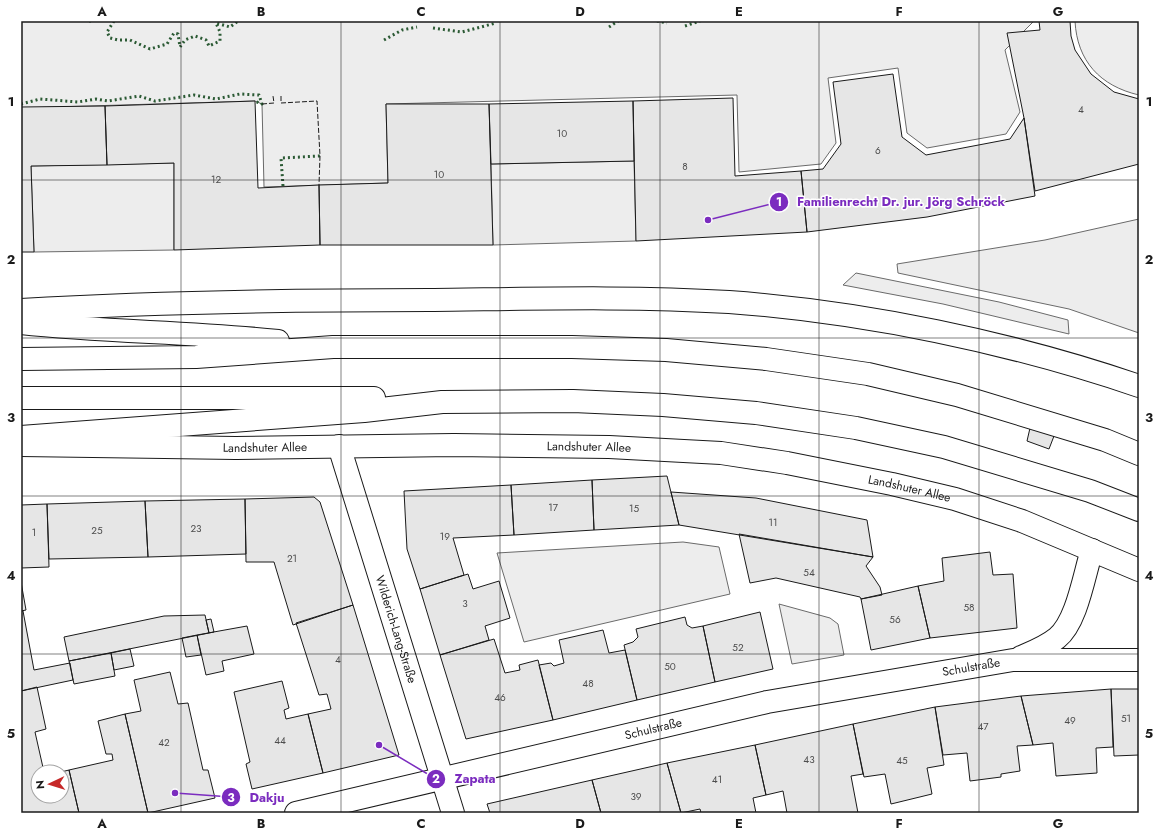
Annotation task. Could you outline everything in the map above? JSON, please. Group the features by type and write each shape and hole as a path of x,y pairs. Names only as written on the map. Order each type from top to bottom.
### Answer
{"main road":[{"path":"21,310 179,303 404,300 648,299 730,302 811,311 948,335 1071,364 1139,386"},
{"path":"21,323 78,329 232,336 333,347"},
{"path":"21,359 196,357 333,347 666,350 766,358 868,374 957,395 1105,440 1139,454"},
{"path":"21,398 356,397 442,402 573,401 663,405 756,413 856,428 944,448 1090,491 1139,510"},
{"path":"21,437 364,411 442,402"},
{"name":"Landshuter Allee","path":"21,445 236,448 454,445 609,447 728,454 787,463 892,484 955,499 1022,521 1139,570"},
{"name":"Wilderich-Lang-Straße","path":"339,446 442,779 454,813"},
{"name":"Schulstraße","path":"1013,660 1038,650 1058,638 1071,619 1092,550"},
{"name":"Schulstraße","path":"296,813 767,702 1013,660 1139,660"}],"shaded area":[{"path":"21,21 1034,21 1005,50 1020,112 1006,134 927,148 907,133 898,68 828,78 836,143 821,164 739,172 737,95 386,104 388,183 264,187 262,104 255,101 21,108"},
{"path":"1075,21 1139,21 1139,95 1125,91 1113,85 1093,70 1080,48"},
{"path":"634,161 636,241 493,245 491,164"},
{"path":"174,163 174,250 34,252 31,166"},
{"path":"1139,219 1139,333 1069,309 898,273 897,264 1045,240"},
{"path":"856,273 999,302 1068,320 1069,334 943,304 843,285"},
{"path":"683,542 719,547 730,594 524,642 497,553"},
{"path":"779,604 830,618 838,624 844,655 792,664"}],"building":[{"path":"1039,21 1070,21 1071,36 1075,50 1091,74 1114,92 1139,99 1139,164 1035,191 1024,118 1007,33 1040,30"},
{"path":"893,74 902,137 926,155 1010,139 1024,118 1035,196 927,217 807,232 801,171 823,169 841,144 833,82"},
{"path":"733,98 735,176 801,171 807,232 636,241 633,101"},
{"path":"255,101 258,188 319,185 320,245 174,250 174,163 107,165 105,106"},
{"path":"633,101 634,161 491,164 489,104"},
{"path":"386,104 489,104 493,245 320,245 319,185 388,183"},
{"path":"105,106 107,165 31,166 34,252 21,252 21,107"},
{"path":"1030,428 1054,436 1049,449 1027,441"},
{"path":"667,476 679,525 594,530 592,480"},
{"path":"592,480 594,530 514,535 511,485"},
{"path":"511,485 514,535 453,538 464,575 420,589 407,549 404,491"},
{"path":"671,492 756,498 867,520 873,557 679,525"},
{"path":"314,497 320,502 353,605 293,625 274,562 246,562 245,499"},
{"path":"245,499 246,554 148,557 145,501"},
{"path":"145,501 148,557 49,559 47,504"},
{"path":"47,504 49,567 21,568 21,505"},
{"path":"739,534 873,557 866,566 880,587 882,595 861,599 860,597 776,578 750,583"},
{"path":"990,552 993,575 1013,574 1017,628 930,638 918,586 944,581 942,558"},
{"path":"468,574 473,589 499,581 510,618 485,626 489,640 440,655 420,589"},
{"path":"21,582 26,610 21,611"},
{"path":"918,586 930,638 871,650 861,599"},
{"path":"353,605 399,755 323,773 308,714 331,709 327,694 319,695 296,623"},
{"path":"21,611 23,611 34,670 70,663 73,680 21,691"},
{"path":"760,612 773,669 715,682 703,626"},
{"path":"205,615 209,633 69,661 64,637 164,616"},
{"path":"685,617 687,625 692,628 703,626 715,682 637,700 624,645 633,642 638,637 636,629"},
{"path":"211,619 214,632 209,633 206,620"},
{"path":"247,626 254,654 222,661 224,671 206,675 197,635"},
{"path":"603,630 609,653 625,650 637,700 553,720 539,665 551,663 554,666 564,663 559,640"},
{"path":"197,635 201,655 186,657 182,638"},
{"path":"494,639 505,673 520,670 519,665 538,660 553,720 466,739 440,655"},
{"path":"130,649 134,666 114,670 111,653"},
{"path":"111,653 115,676 74,684 69,661"},
{"path":"170,672 178,704 188,703 203,770 208,770 215,798 148,813 125,714 141,711 134,680"},
{"path":"282,681 289,708 284,710 286,719 308,714 323,773 252,789 246,764 250,762 234,692"},
{"path":"37,687 46,729 35,732 42,764 30,764 30,804 70,804 70,774 79,813 21,813 21,691"},
{"path":"1111,689 1139,689 1139,755 1114,756"},
{"path":"1111,689 1113,747 1096,748 1097,773 1056,776 1053,743 1033,745 1021,696"},
{"path":"1021,696 1033,745 1017,746 1020,771 1001,774 1001,777 970,781 967,753 943,755 935,707"},
{"path":"935,707 944,765 927,768 932,794 891,804 885,774 864,777 853,724"},
{"path":"125,714 148,813 79,813 70,770 113,760 112,754 106,754 98,721"},
{"path":"853,724 863,774 851,776 858,813 787,813 783,791 766,795 755,745"},
{"path":"755,745 766,795 753,798 756,813 701,813 700,809 681,813 667,763"},
{"path":"667,763 681,813 601,813 592,780"},
{"path":"592,780 601,813 490,813 487,804"}],"hedge":[{"path":"114,21 107,32 110,38 130,40 150,49 167,44 174,33 178,34 180,47 185,40 195,36 206,40 209,46 220,41 220,32 216,23 230,27 238,21"},
{"path":"609,27 618,21"},
{"path":"657,21 667,23"},
{"path":"685,26 700,21"},
{"path":"433,28 462,32 496,23"},
{"path":"384,40 402,30 417,27"},
{"path":"21,104 40,99 78,102 96,99 108,101 139,96 155,101 194,95 216,99 240,94 259,95 262,104 254,101"},
{"path":"283,186 281,158 320,156"}],"fence":[{"path":"262,104 274,103 273,96"},
{"path":"281,96 281,103 317,101 320,156 319,185"}],"place":[{"name":"Familienrecht Dr. jur. Jörg Schröck","path":"708,220"},
{"name":"Zapata","path":"379,745"},
{"name":"Dakju","path":"175,793"}]}
